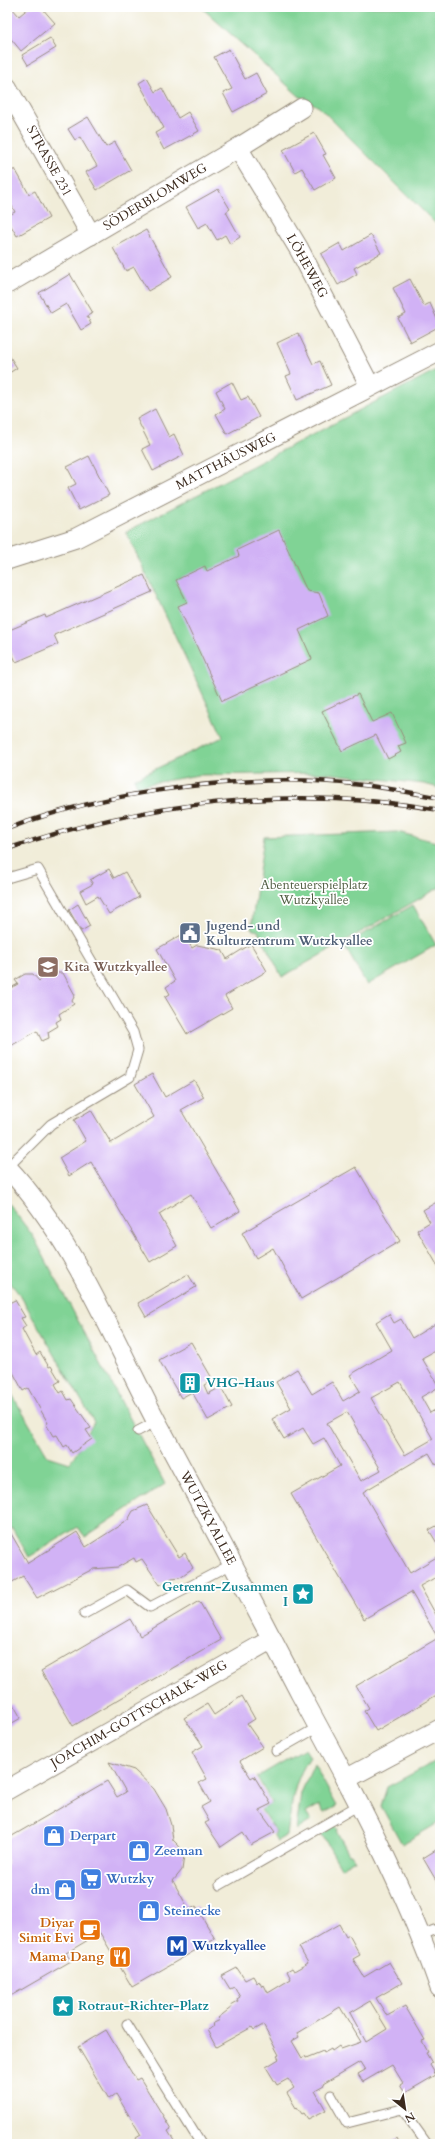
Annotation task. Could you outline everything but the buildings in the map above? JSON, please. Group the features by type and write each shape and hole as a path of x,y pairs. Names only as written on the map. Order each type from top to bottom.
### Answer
{"street":[{"name":"STRASSE 231","path":"7,88 91,235"},
{"name":"SÖDERBLOMWEG","path":"7,284 238,148 302,108"},
{"name":"LÖHEWEG","path":"238,148 298,249 370,386"},
{"name":"MATTHÄUSWEG","path":"7,560 76,538 440,351"},
{"name":"WUTZKYALLEE","path":"7,1167 35,1199 53,1225 97,1305 359,1805 400,1887 421,1935 440,1988"},
{"name":"JOACHIM-GOTTSCHALK-WEG","path":"7,1790 272,1639"},
{"path":"346,1780 440,1729"}],"lane":[{"path":"7,878 38,869 133,1032 138,1050 130,1077 50,1124 7,1167"},
{"path":"138,1431 157,1421"},
{"path":"84,1614 127,1590 150,1607 232,1564"},
{"path":"276,1751 318,1727"},
{"path":"220,1885 359,1805"},
{"path":"421,1935 440,1928"},
{"path":"127,2024 201,2144"},
{"path":"331,2095 347,2123 402,2108 427,2144"}],"green space":[{"path":"201,7 440,7 440,228 319,107 299,96"},
{"path":"440,368 440,788 424,784 325,773 198,775 137,786 134,779 223,737 126,532"},
{"name":"Abenteuerspielplatz Wutzkyallee","path":"397,832 440,843 440,887 282,977 258,931 251,929 264,837"},
{"path":"413,905 436,945 367,985 344,945"},
{"path":"7,1202 33,1236 165,1484 85,1537 78,1527 29,1557 12,1528 7,1530 7,1389 10,1391 48,1456 70,1463 94,1422 20,1295 7,1279"},
{"path":"305,1749 310,1757 296,1785 287,1835 277,1841 273,1834 276,1832 261,1810 272,1803 257,1777"},
{"path":"440,1759 440,1822 402,1844 381,1806 387,1787"},
{"path":"314,1764 337,1806 324,1813 319,1805 306,1813 311,1821 296,1830 301,1793"},
{"path":"335,1825 338,1830 337,1832 349,1854 351,1854 355,1860 341,1868 321,1833"}],"railway":[{"path":"7,829 47,815 135,794 229,782 276,780 320,781 372,786 440,798"},
{"path":"7,849 112,819 166,809 221,802 276,799 331,799 385,803 440,810"}],"place":[{"name":"Jugend- und Kulturzentrum Wutzkyallee","path":"190,933"},
{"name":"Kita Wutzkyallee","path":"48,967"},
{"name":"VHG-Haus","path":"190,1383"},
{"name":"Getrennt-Zusammen I","path":"303,1594"},
{"name":"Derpart","path":"54,1836"},
{"name":"Zeeman","path":"139,1851"},
{"name":"Wutzky","path":"91,1879"},
{"name":"dm","path":"65,1890"},
{"name":"Steinecke","path":"149,1911"},
{"name":"Diyar Simit Evi","path":"90,1930"},
{"name":"Wutzkyallee","path":"177,1946"},
{"name":"Mama Dang","path":"120,1957"},
{"name":"Rotraut-Richter-Platz","path":"63,2006"}]}
